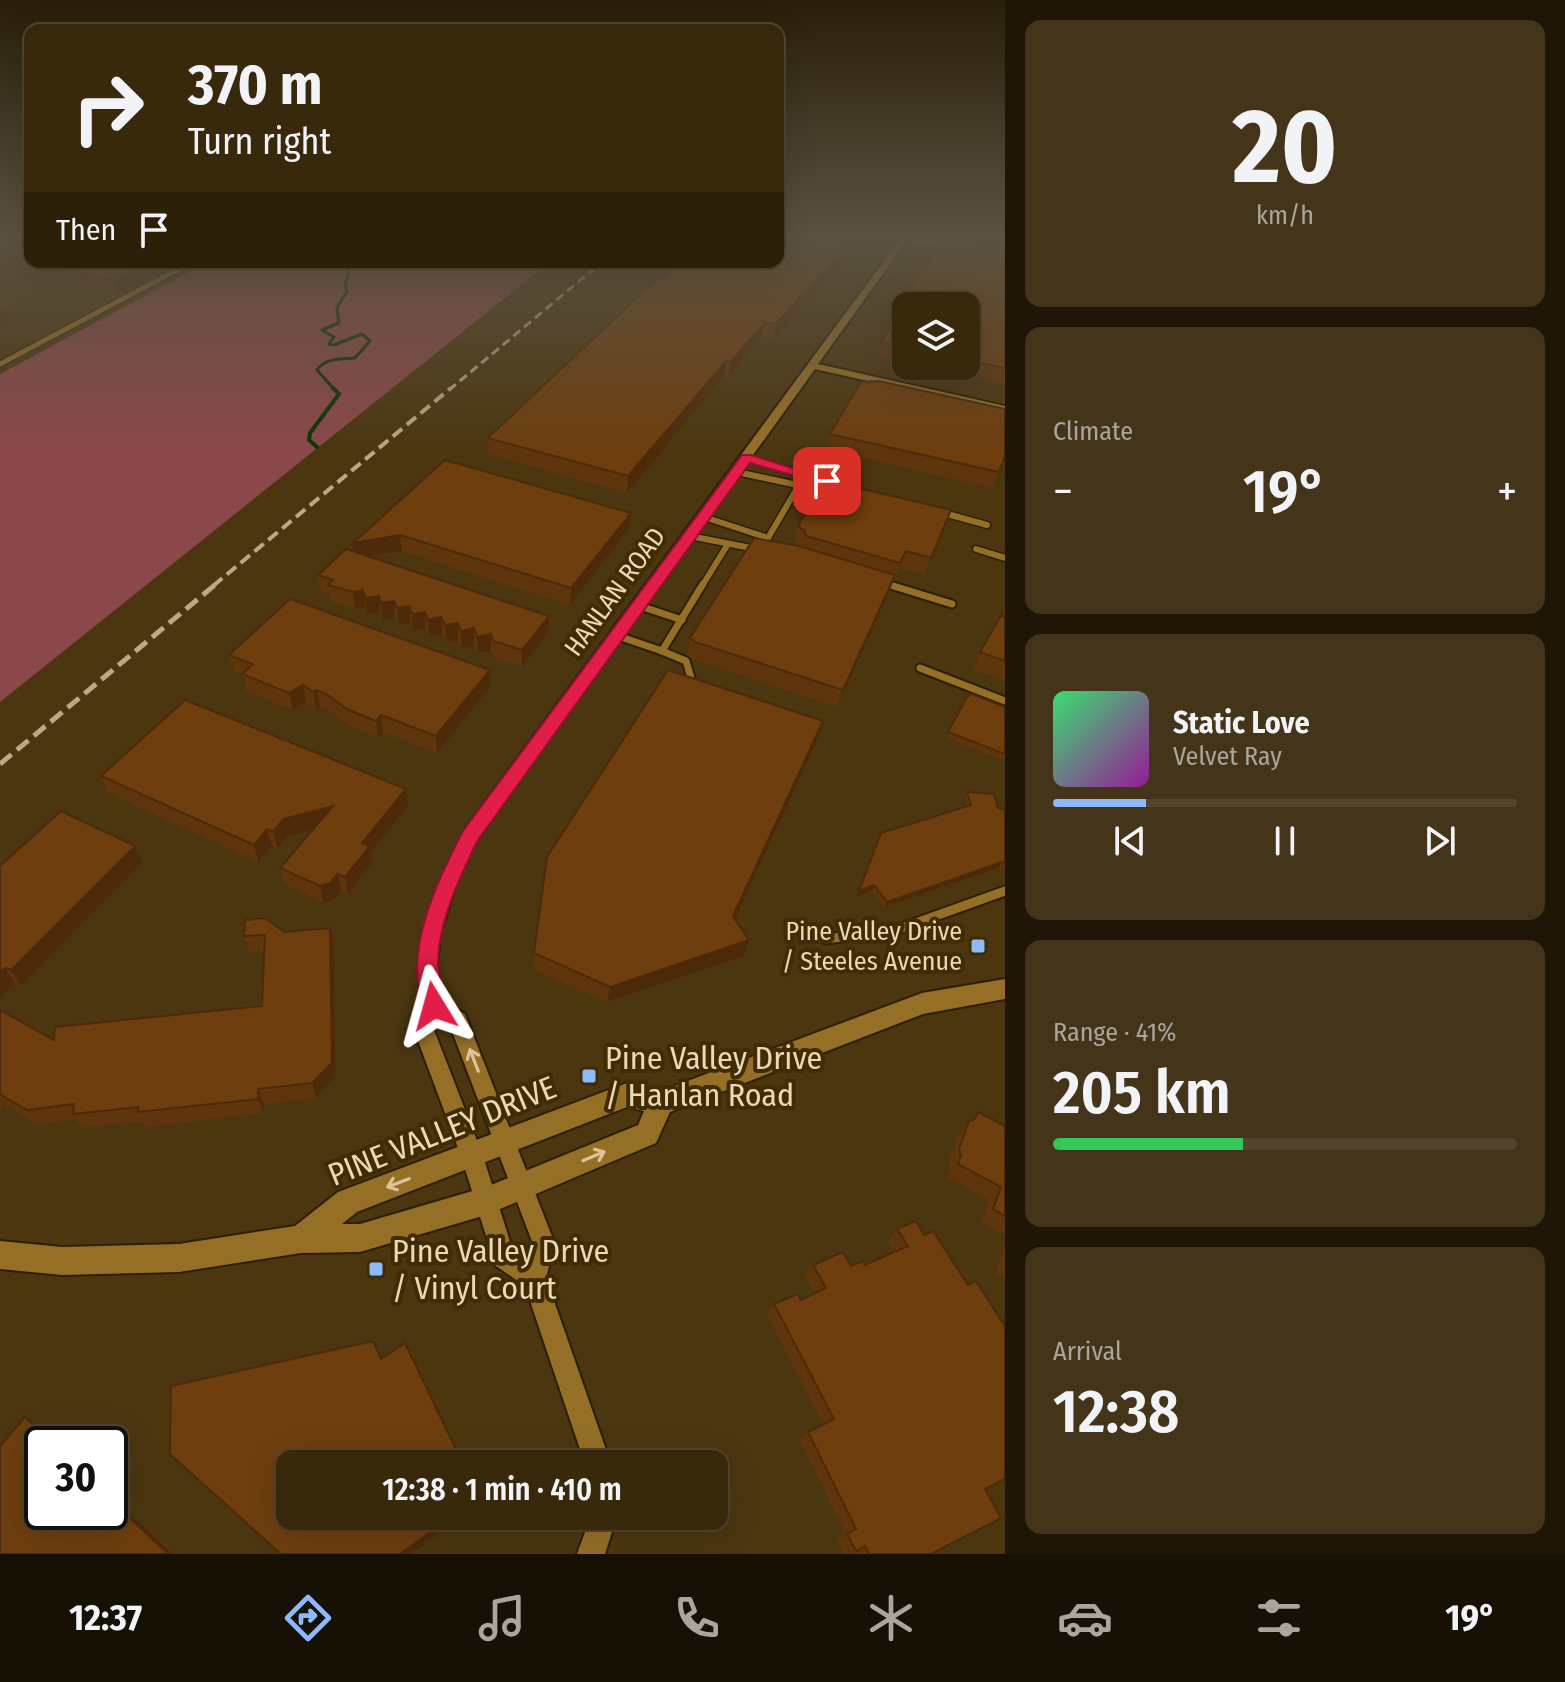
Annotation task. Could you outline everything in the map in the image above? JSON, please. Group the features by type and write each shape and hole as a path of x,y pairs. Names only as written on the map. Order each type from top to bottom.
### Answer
{"main road":[{"name":"PINE VALLEY DRIVE","path":"301,1239 348,1202 627,1095 661,1103 922,1004 1005,989"},
{"name":"PINE VALLEY DRIVE","path":"0,1255 62,1261 179,1258 301,1239 360,1238 486,1201 647,1134 661,1103"}],"street":[{"name":"HANLAN ROAD","path":"534,1278 504,1258 472,1156 424,1030 434,1006 428,963 434,927 462,851 855,308"},
{"path":"813,366 1005,409"},
{"path":"434,1006 458,1020 544,1244 534,1278 593,1450"},
{"path":"591,1554 599,1530"}],"lane":[{"path":"0,364 106,308"},
{"path":"737,472 829,492 845,487 747,458"},
{"path":"768,538 799,485"},
{"path":"928,509 987,525"},
{"path":"704,517 782,543"},
{"path":"690,536 769,552"},
{"path":"662,651 728,544"},
{"path":"976,549 1005,558"},
{"path":"867,578 952,604"},
{"path":"640,606 682,620"},
{"path":"618,636 686,661 691,678"},
{"path":"920,668 1005,701"},
{"path":"826,939 899,929 1005,891"}],"shaded area":[{"path":"123,308 493,308 0,702 0,374"}],"building":[{"path":"627,308 791,308 776,324 765,322 731,362 726,361 628,476 488,438"},
{"path":"980,308 1005,308 1005,368 980,363"},
{"path":"892,324 892,344 881,342"},
{"path":"879,381 1005,409 1005,456 999,472 830,434 861,382"},
{"path":"445,460 631,513 571,588 400,535 353,543"},
{"path":"825,480 951,510 931,558 906,551 900,563 806,536 798,526"},
{"path":"754,538 799,546 895,575 843,690 690,638"},
{"path":"346,549 549,616 522,650 493,641 491,634 477,637 474,628 461,631 458,623 445,625 441,617 428,620 425,612 412,614 409,606 397,608 394,601 381,603 379,596 365,598 363,590 353,592 328,585 333,580 318,575"},
{"path":"290,599 490,670 436,736 381,715 376,721 303,685 289,693 242,674 253,664 229,655"},
{"path":"1001,615 1005,617 1005,661 980,652"},
{"path":"668,670 823,721 733,916 749,940 610,987 534,953 547,857"},
{"path":"972,694 1005,707 1005,754 948,732 967,697"},
{"path":"185,700 406,789 362,843 370,846 345,877 338,874 330,883 320,886 280,868 333,806 284,819 273,832 267,829 254,845 101,776"},
{"path":"967,792 994,794 998,808 1005,809 1005,863 887,902 874,885 859,891 881,833 971,805"},
{"path":"61,811 135,846 11,970 5,968 0,973 0,866"},
{"path":"265,918 284,932 330,928 332,1063 312,1083 258,1089 258,1099 138,1112 138,1107 73,1114 74,1104 27,1110 0,1094 0,1010 54,1040 55,1027 262,1006 265,935 244,936 245,920"},
{"path":"978,1112 1005,1126 1005,1216 993,1209 1001,1187 958,1164 959,1149 969,1121 975,1119"},
{"path":"916,1221 924,1235 933,1231 968,1285 976,1281 1005,1326 1005,1479 985,1489 1001,1518 931,1554 869,1554 865,1546 856,1551 847,1534 856,1529 808,1432 834,1419 774,1304 798,1294 801,1300 826,1288 813,1265 843,1252 851,1266 863,1261 865,1265 908,1246 897,1229"},
{"path":"373,1341 381,1359 405,1343 456,1450 276,1450 276,1530 433,1530 400,1554 281,1554 170,1454 171,1386"},
{"path":"25,1417 34,1426 24,1426 24,1530 128,1530 128,1516 168,1554 0,1554 0,1446"}],"waterway":[{"path":"335,390 317,370 329,361 355,358 370,341 362,334 334,345 329,344 334,337 322,330 339,323 337,308"},
{"path":"317,447 309,440 310,433 339,394 335,390"}],"railway":[{"path":"449,390 548,308"},
{"path":"213,586 451,388"},
{"path":"0,764 216,584"}],"place":[{"name":"Pine Valley Drive / Steeles Avenue","path":"978,946"},
{"name":"Pine Valley Drive / Hanlan Road","path":"589,1076"},
{"name":"Pine Valley Drive / Vinyl Court","path":"376,1269"}],"route":[{"path":"434,1006 428,963 434,927 455,865 470,836 747,458 827,481"}]}
